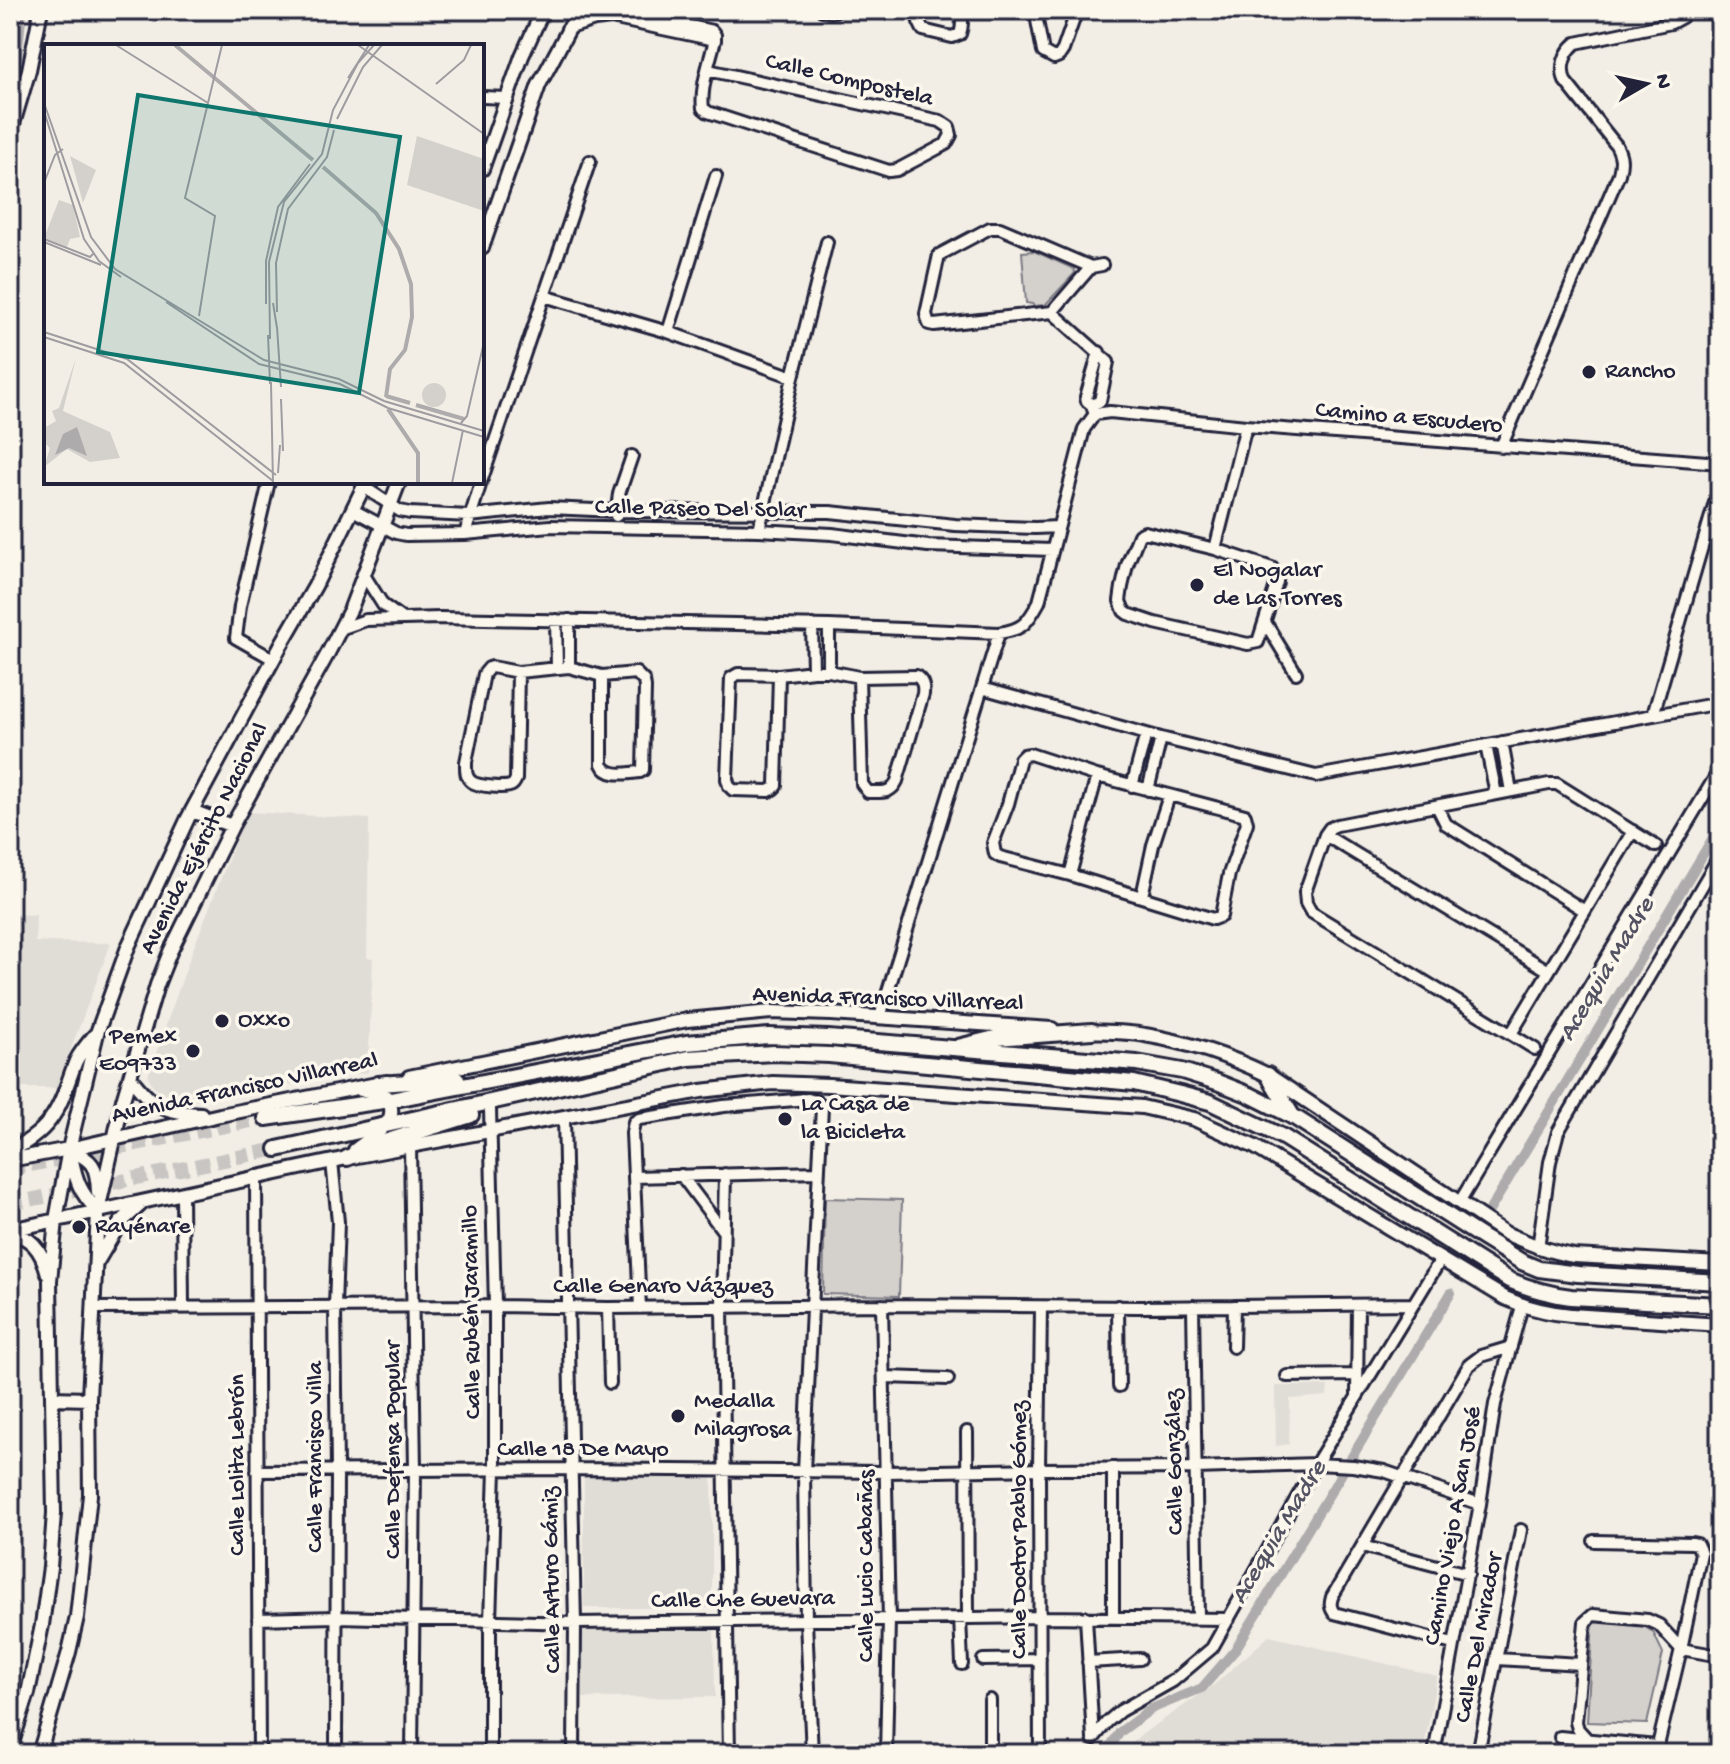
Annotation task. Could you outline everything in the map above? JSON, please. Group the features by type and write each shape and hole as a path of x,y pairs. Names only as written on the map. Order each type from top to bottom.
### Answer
{"highway":[{"path":"950,1049 995,1038 1092,1031"},
{"name":"Avenida Francisco Villarreal","path":"266,1118 390,1100 686,1043 769,1036 1137,1063 1182,1071 1250,1095 1294,1117 1492,1244 1539,1269 1720,1282"},
{"path":"277,1149 689,1058 733,1054 829,1055 1134,1083 1210,1102 1283,1137 1519,1284 1548,1294 1571,1297 1720,1305"},
{"path":"378,1084 541,1071"},
{"path":"1268,1075 1294,1117"},
{"path":"340,1159 399,1137 571,1085"},
{"path":"1640,1300 1720,1313"}],"main road":[{"path":"10,134 29,70 41,10"},
{"path":"484,163 531,34 543,10"},
{"path":"484,242 539,85 579,10"},
{"name":"Avenida Ejército Nacional","path":"39,1754 77,1617 90,1495 89,1399 98,1211 130,1077 166,963 232,826 351,608 398,484"},
{"name":"Avenida Ejército Nacional","path":"10,1749 28,1693 50,1567 54,1513 50,1281 56,1220 69,1149 97,1033 128,947 192,811 315,586 365,485"},
{"path":"192,811 232,826"},
{"name":"Avenida Francisco Villarreal","path":"10,1160 687,1020 771,1012 880,1017 1144,1035 1217,1053 1268,1075 1505,1233 1538,1248 1574,1256 1720,1264"},
{"path":"10,1152 28,1141 50,1120 77,1059 97,1033"},
{"path":"130,1077 147,1098 162,1109 220,1115"},
{"path":"10,1232 256,1176 701,1091 773,1083 832,1085 1142,1107 1194,1119 1255,1147 1522,1306 1571,1315 1720,1325"},
{"path":"340,1159 386,1125 391,1116 390,1100 383,1094 342,1090"},
{"path":"69,1149 76,1179 85,1197 98,1211"},
{"path":"69,1149 89,1159 97,1175 98,1211"},
{"path":"95,1265 120,1223 145,1201"},
{"path":"10,1232 33,1243 44,1259 50,1281"},
{"path":"52,1398 89,1399"}],"street":[{"path":"618,10 656,22"},
{"path":"822,10 838,10"},
{"path":"917,10 923,30 952,37 960,34 963,26 961,10"},
{"path":"1035,10 1043,52 1054,58 1063,50 1077,10"},
{"path":"1501,447 1622,163 1616,145 1565,81 1562,65 1576,43 1671,23 1687,10"},
{"path":"567,29 605,18 656,22"},
{"name":"Calle Compostela","path":"656,22 684,29 712,31 715,35 715,40 708,70 702,102 708,112 884,171 897,170 946,144 951,135 949,127 940,121 708,70"},
{"path":"484,97 507,98"},
{"path":"484,474 590,161"},
{"path":"668,332 716,176"},
{"path":"340,629 366,620 401,618 1015,631 1029,621 1039,602 1084,429 1094,410 1086,397 1099,352 1052,312 929,324 926,314 939,255 990,228 1000,228 1097,266 1052,312"},
{"path":"759,530 827,242"},
{"path":"544,296 668,332 793,377"},
{"name":"Camino a Escudero","path":"1094,410 1246,426 1720,463"},
{"path":"1215,549 1246,426"},
{"path":"615,528 619,494 632,456"},
{"path":"269,484 240,606 236,638 273,659"},
{"path":"465,534 481,484"},
{"name":"Calle Paseo Del Solar","path":"365,485 400,511 410,513 469,516 549,508 830,512 955,525 1058,527"},
{"path":"1653,715 1720,485"},
{"name":"Calle Paseo Del Solar","path":"353,510 382,527 406,535 465,534 550,526 759,530 953,547 1052,550"},
{"path":"953,547 955,525"},
{"path":"1152,533 1272,568 1277,582 1265,622 1258,642 1252,644 1128,614 1122,608 1120,598 1139,535 1152,533"},
{"path":"364,575 383,605 401,618"},
{"path":"556,620 557,667"},
{"path":"569,620 569,667"},
{"path":"1265,622 1296,673"},
{"path":"812,625 813,671"},
{"path":"829,626 829,671"},
{"path":"880,1017 999,633"},
{"path":"518,672 516,779 508,787 476,784 467,776 466,762 484,674 492,667 518,672 569,667 602,676 636,673 644,681 644,766 640,772 611,773 604,770 602,676"},
{"path":"779,675 776,786 769,791 733,790 727,779 731,678 738,674 779,675 813,671 859,677 916,676 921,679 923,694 892,790 868,792 862,784 859,677"},
{"path":"982,688 1161,738 1316,776 1720,703"},
{"path":"1132,786 1146,734"},
{"path":"1148,790 1161,738"},
{"path":"1502,742 1511,791"},
{"path":"1486,745 1496,794"},
{"path":"1024,755 1035,755 1132,786 1245,815 1247,823 1218,919 995,854 993,843 1020,759 1024,755"},
{"path":"1459,1203 1720,769"},
{"path":"1070,875 1097,776"},
{"path":"1535,1049 1311,912 1305,892 1325,835 1337,825 1557,784 1656,846"},
{"path":"1142,896 1153,845 1169,796"},
{"path":"1437,806 1446,824 1585,911"},
{"path":"1511,1034 1633,831"},
{"path":"1325,835 1549,971"},
{"path":"1538,1248 1550,1162 1558,1132 1720,855"},
{"path":"640,1308 634,1122 724,1106 808,1099 818,1102 822,1107 804,1471 812,1754"},
{"name":"Calle Rubén Jaramillo","path":"490,1109 495,1306 490,1754"},
{"name":"Calle Arturo Gámiz","path":"564,1117 575,1623 574,1754"},
{"name":"Calle Defensa Popular","path":"410,1145 415,1469 412,1754"},
{"name":"Calle Francisco Villa","path":"336,1754 335,1307 340,1159"},
{"path":"634,1177 818,1172"},
{"path":"725,1174 723,1471 729,1754"},
{"path":"681,1175 723,1231"},
{"name":"Calle Lolita Lebrón","path":"256,1176 259,1754"},
{"path":"182,1193 183,1307"},
{"path":"1086,1617 1093,1739 1120,1711 1173,1681 1212,1648 1316,1464 1441,1259"},
{"name":"Calle Genaro Vázquez","path":"93,1308 1413,1304"},
{"name":"Calle Lucio Cabañas","path":"882,1305 889,1620 886,1754"},
{"path":"1357,1398 1358,1305"},
{"path":"1118,1306 1119,1386"},
{"name":"Calle González","path":"1193,1306 1198,1618"},
{"path":"1233,1347 1234,1306"},
{"name":"Camino Viejo A San José","path":"1434,1754 1468,1574 1495,1404 1522,1306"},
{"name":"Calle Doctor Pablo Gómez","path":"1040,1754 1041,1307"},
{"path":"608,1308 610,1383"},
{"path":"1453,1644 1334,1613 1332,1597 1469,1365 1481,1356 1511,1347"},
{"path":"1287,1376 1357,1375"},
{"path":"885,1377 948,1379"},
{"path":"962,1664 967,1432"},
{"name":"Calle 18 De Mayo","path":"257,1471 572,1469 887,1472 1316,1464 1384,1471 1480,1504"},
{"path":"1113,1468 1113,1617"},
{"name":"Calle Del Mirador","path":"1478,1754 1521,1530"},
{"path":"1560,1737 1656,1750 1701,1553 1697,1544 1692,1543 1594,1541"},
{"path":"1362,1546 1468,1574"},
{"path":"1587,1739 1576,1722 1585,1622 1593,1615 1648,1620 1659,1625 1681,1649 1720,1656"},
{"name":"Calle Che Guevara","path":"258,1619 336,1617 575,1623 1040,1617 1229,1619"},
{"path":"983,1660 1040,1659"},
{"path":"1088,1662 1140,1659"},
{"path":"1497,1659 1580,1664"},
{"path":"990,1700 990,1754"}],"shaded area":[{"path":"1034,251 1074,269 1075,273 1045,305 1026,303 1022,252"},
{"path":"247,812 369,819 367,958 373,958 368,1072 194,1100 180,1099 162,1093 153,1086 148,1076"},
{"path":"10,914 36,915 35,942 111,943 56,1088 10,1088"},
{"path":"825,1198 902,1200 899,1296 823,1294"},
{"path":"1275,1386 1328,1386 1327,1396 1290,1399 1289,1444 1276,1446"},
{"path":"584,1477 712,1477 712,1608 584,1608"},
{"path":"1593,1620 1635,1621 1653,1632 1663,1653 1647,1724 1587,1722"},
{"path":"714,1629 715,1697 583,1698 582,1630"},
{"path":"1269,1636 1437,1676 1423,1754 1121,1754 1141,1735 1214,1685"}],"waterway":[{"path":"10,86 15,76 22,10"},
{"name":"Acequia Madre","path":"1485,1218 1720,826"},
{"name":"Acequia Madre","path":"1105,1754 1120,1732 1151,1709 1202,1688 1235,1650 1451,1293"}],"tunnel":[{"path":"10,1169 266,1118"},
{"path":"10,1204 277,1149"}],"place":[{"name":"Rancho","path":"1589,372"},
{"name":"El Nogalar de Las Torres","path":"1197,585"},
{"name":"Oxxo","path":"222,1021"},
{"name":"Pemex E09733","path":"193,1051"},
{"name":"La Casa de la Bicicleta","path":"785,1119"},
{"name":"Rayénare","path":"79,1227"},
{"name":"Medalla Milagrosa","path":"678,1416"}]}
